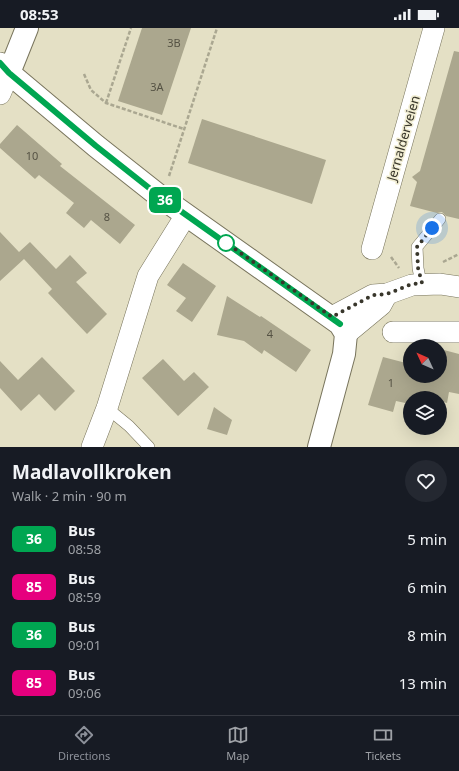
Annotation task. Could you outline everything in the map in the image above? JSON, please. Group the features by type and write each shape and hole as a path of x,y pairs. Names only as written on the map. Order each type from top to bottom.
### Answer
{"street":[{"path":"0,94 4,68 27,28"},
{"name":"Jernalderveien","path":"372,248 434,28"},
{"path":"4,68 96,146 186,215 340,325 344,354 319,447"},
{"path":"92,447 107,408 148,276 186,215"},
{"path":"340,325 373,295 387,294 412,284 422,283 459,287"},
{"path":"393,332 459,332"}],"lane":[{"path":"422,283 418,268 417,247 440,219"},
{"path":"107,408 129,426 149,447"}],"path":[{"path":"106,103 132,28"},
{"path":"172,171 217,28"},
{"path":"84,74 91,90 106,103 184,129"}],"building":[{"path":"142,28 191,28 162,115 118,101"},
{"path":"454,51 459,52 459,219 446,216 442,212 437,213 410,206 417,182 412,177 420,171"},
{"path":"202,119 326,160 312,204 188,163"},
{"path":"17,125 62,164 60,166 135,225 120,244 91,220 84,228 66,213 74,203 39,175 35,179 0,148 0,144"},
{"path":"0,232 19,252 30,242 56,269 70,255 87,273 76,282 107,314 87,334 48,293 52,289 24,259 0,281"},
{"path":"183,263 216,286 192,322 176,311 186,298 167,285"},
{"path":"227,296 260,317 261,316 311,350 296,372 264,350 262,354 244,341 217,335"},
{"path":"447,351 459,354 459,394 449,392 447,403 447,391 403,391 403,402 396,401 393,412 368,405 383,357 403,362 403,383 447,383"},
{"path":"42,357 75,391 55,411 39,394 21,411 0,388 0,361 18,380"},
{"path":"163,359 184,381 194,372 209,387 178,416 142,378"},
{"path":"214,407 232,420 227,435 207,429"}],"bus line":[{"name":"36","path":"0,63 9,73 96,146 158,195 319,307 340,324"}],"route":[{"path":"226,243 222,240 332,317 373,295 387,294 412,284 422,283 418,268 417,247 432,228"}]}
